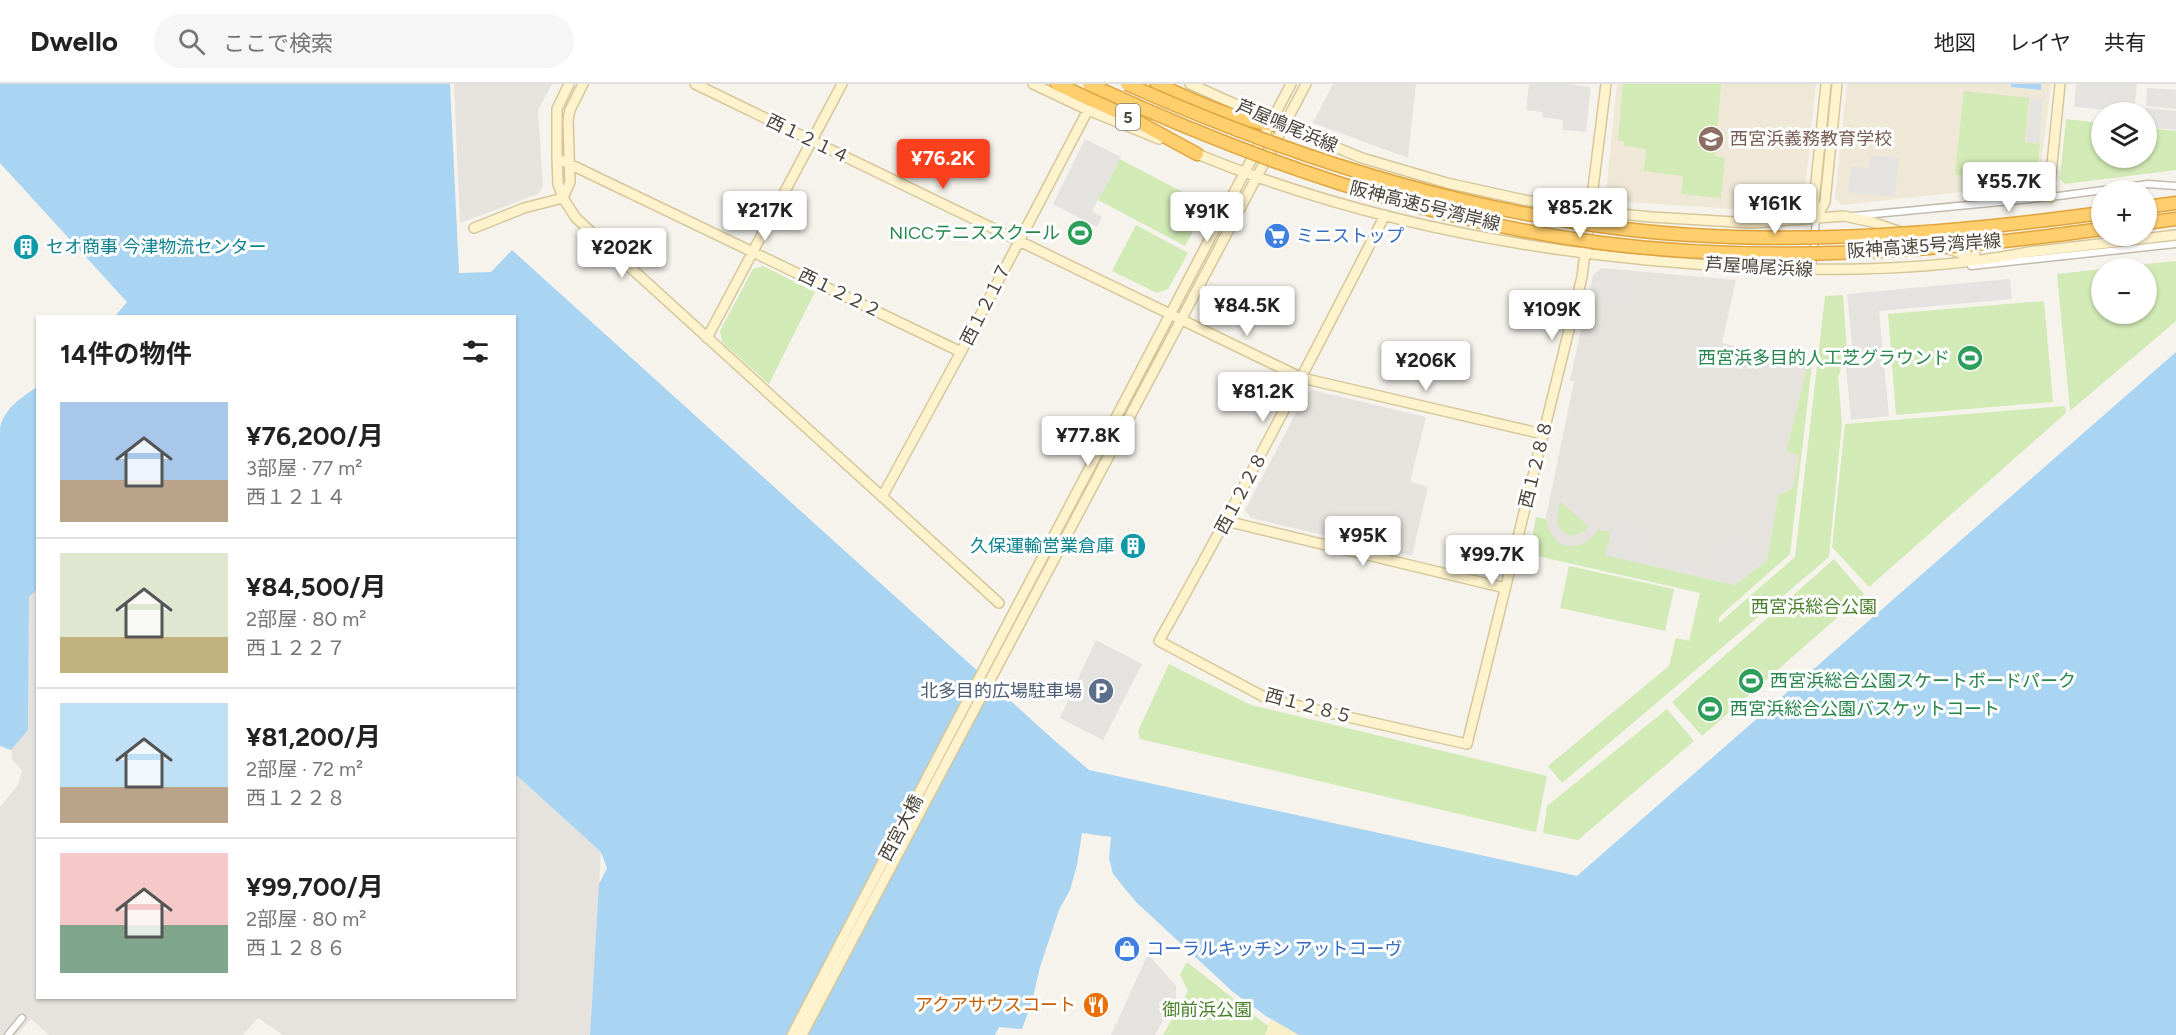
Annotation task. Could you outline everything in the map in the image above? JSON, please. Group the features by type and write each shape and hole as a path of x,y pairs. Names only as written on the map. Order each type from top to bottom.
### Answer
{"highway":[{"name":"5","path":"1057,84 1131,118 1197,154"},
{"name":"阪神高速5号湾岸線","path":"1089,84 1231,145 1299,171 1367,192 1482,222 1601,243 1659,249 1791,254 1926,248 2091,231"},
{"name":"阪神高速5号湾岸線","path":"1127,84 1267,143 1370,177 1487,207 1603,227 1792,238 1922,232 2091,214"},
{"name":"5","path":"1157,84 1232,116 1284,126"},
{"path":"2157,206 2176,203"},
{"path":"2157,222 2176,219"}],"street":[{"path":"569,84 556,109 558,184 562,198 576,218 999,603"},
{"path":"474,228 524,208 562,198 570,182 567,120 583,84"},
{"name":"西１２１４","path":"695,84 1302,378 1543,434"},
{"path":"707,338 842,84"},
{"name":"芦屋鳴尾浜線","path":"1033,84 1088,110 1244,173 1305,193 1385,215 1482,236 1586,254 1704,265 1812,270 1908,267 2035,251"},
{"name":"芦屋鳴尾浜線","path":"1190,84 1270,123"},
{"path":"1014,624 1169,314 1291,84"},
{"path":"1014,624 1181,320 1306,84"},
{"name":"西１２８８","path":"1467,744 1582,277 1606,84"},
{"path":"1812,270 1816,218 1814,202 1826,84"},
{"path":"1816,218 1825,202 1837,84"},
{"path":"2051,197 2050,184 2060,84"},
{"name":"西１２１７","path":"882,497 1088,110"},
{"name":"芦屋鳴尾浜線","path":"1284,126 1362,158 1447,183 1524,200 1592,211 1651,217 1752,223 1844,216 1872,222 1969,256 2035,251"},
{"name":"西１２２２","path":"557,158 961,352"},
{"path":"1844,216 2051,197 2148,184 2176,186"},
{"name":"西１２２８","path":"1160,642 1302,378 1385,215"},
{"path":"2035,251 2176,235"},
{"path":"1908,267 1939,269 2176,244"},
{"path":"1226,521 1505,588"},
{"name":"西宮大橋","path":"792,1035 1014,624"},
{"name":"西宮大橋","path":"802,1035 1014,624"},
{"name":"西１２８５","path":"1160,642 1268,699 1467,744"},
{"path":"8,1035 22,1018"}],"shaded area":[{"path":"454,84 552,84 538,110 543,186 538,194 460,223"},
{"path":"1333,84 1416,84 1408,158 1313,123"},
{"path":"1529,84 1568,84 1591,87 1586,132 1562,130 1563,120 1542,117 1543,112 1526,110"},
{"name":"西宮浜義務教育学校","path":"1617,84 1816,84 1804,200 1796,208 1749,210 1612,201 1606,193"},
{"name":"西宮浜義務教育学校","path":"1847,84 2051,84 2039,181 2035,184 1842,205 1835,198"},
{"path":"2076,84 2137,84 2135,102 2091,102 2091,108 2074,107"},
{"path":"2147,88 2176,90 2176,109 2157,107 2157,102 2146,102"},
{"path":"2031,98 2043,99 2039,143 2026,142"},
{"path":"2157,109 2176,111 2176,130 2157,128"},
{"path":"1085,139 1121,157 1092,211 1102,217 1097,227 1053,204"},
{"path":"1870,155 1899,158 1895,197 1848,192 1851,166 1869,168"},
{"path":"1602,268 1736,280 1722,343 1808,364 1786,452 1799,454 1793,488 1778,496 1767,560 1735,585 1541,541 1574,382 1570,380 1593,275"},
{"path":"1598,273 1632,275 1625,308 1591,300"},
{"path":"2010,279 2012,299 1879,311 1889,416 1851,420 1846,367 1854,366 1847,294"},
{"path":"1312,390 1426,417 1410,482 1428,487 1412,556 1251,518 1245,510 1306,394"},
{"path":"1615,519 1643,526 1638,548 1717,565 1724,534 1757,541 1767,560 1735,585 1605,555"},
{"path":"36,589 36,999 516,999 516,775 601,852 590,1035 283,1035 258,1018 243,1035 49,1035 31,1019 16,1035 0,1035 0,807 18,785 22,770 13,761 11,750 28,730 29,597"},
{"name":"北多目的広場駐車場","path":"1096,640 1142,664 1103,740 1060,718"},
{"path":"1148,954 1176,986 1176,998 1155,1035 1111,1035"}],"green space":[{"path":"1623,84 1721,84 1715,156 1725,158 1721,198 1681,194 1683,176 1644,171 1646,149 1624,146 1624,141 1618,140"},
{"path":"1964,91 2029,98 2025,142 2040,144 2034,181 1999,184 1955,174"},
{"path":"2066,119 2091,122 2091,168 2157,168 2157,129 2176,131 2176,170 2065,184 2060,179"},
{"path":"1120,159 1207,205 1185,246 1098,200"},
{"path":"1136,225 1188,253 1168,289 1157,293 1112,271"},
{"path":"2176,261 2176,321 2070,411 2057,274 2091,270 2091,324 2157,324 2157,263"},
{"path":"763,266 815,292 769,384 722,342 720,331 753,269"},
{"path":"1843,295 1847,351 1838,377 1842,423 1829,557 1562,783 1548,766 1669,666 1676,638 1689,641 1700,593 1529,554 1536,517 1546,519 1554,537 1560,543 1568,546 1584,544 1598,530 1611,532 1605,555 1735,585 1767,560 1778,496 1793,488 1799,455 1786,452 1808,364 1812,364 1790,554 1719,617 1719,623 1795,557 1825,296"},
{"name":"西宮浜多目的人工芝グラウンド","path":"2044,301 2053,402 1896,415 1888,314"},
{"path":"2065,406 2066,413 1869,587 1832,547 1845,424"},
{"path":"1560,501 1588,526 1586,531 1572,536 1562,530 1557,517"},
{"name":"西宮浜総合公園","path":"1834,559 1864,594 1702,736 1672,702"},
{"path":"1569,566 1674,589 1665,631 1560,608"},
{"path":"1169,664 1251,705 1547,776 1536,832 1140,739 1138,731"},
{"path":"1667,709 1694,741 1578,840 1543,833 1547,806"},
{"name":"御前浜公園","path":"1187,962 1268,1026 1271,1019 1299,1035 1163,1035 1188,991 1180,975"}],"sand":[{"path":"1271,1019 1299,1035 1265,1035"}],"water":[{"path":"0,84 450,84 459,273 491,272 512,250 1089,770 1577,876 2176,352 2176,1035 1299,1035 1266,1016 1233,992 1136,902 1113,874 1109,858 1111,837 1082,833 1070,890 1059,910 1022,1029 999,1027 995,1035 590,1035 599,884 607,868 601,852 516,775 516,315 116,315 127,302 0,163"},
{"path":"2011,84 2041,84 2041,90 2011,87"},
{"path":"36,388 36,590 29,597 28,730 11,750 0,746 0,429 5,415 19,399"}],"place":[{"name":"西宮浜義務教育学校","path":"1711,139"},
{"name":"NICCテニススクール","path":"1080,233"},
{"name":"ミニストップ","path":"1277,236"},
{"name":"セオ商事 今津物流センター","path":"26,247"},
{"name":"西宮浜多目的人工芝グラウンド","path":"1970,358"},
{"name":"久保運輸営業倉庫","path":"1133,546"},
{"name":"西宮浜総合公園スケートボードパーク","path":"1751,681"},
{"name":"北多目的広場駐車場","path":"1101,691"},
{"name":"西宮浜総合公園バスケットコート","path":"1710,709"},
{"name":"コーラルキッチン アットコーヴ","path":"1127,949"},
{"name":"アクアサウスコート","path":"1096,1005"}]}
